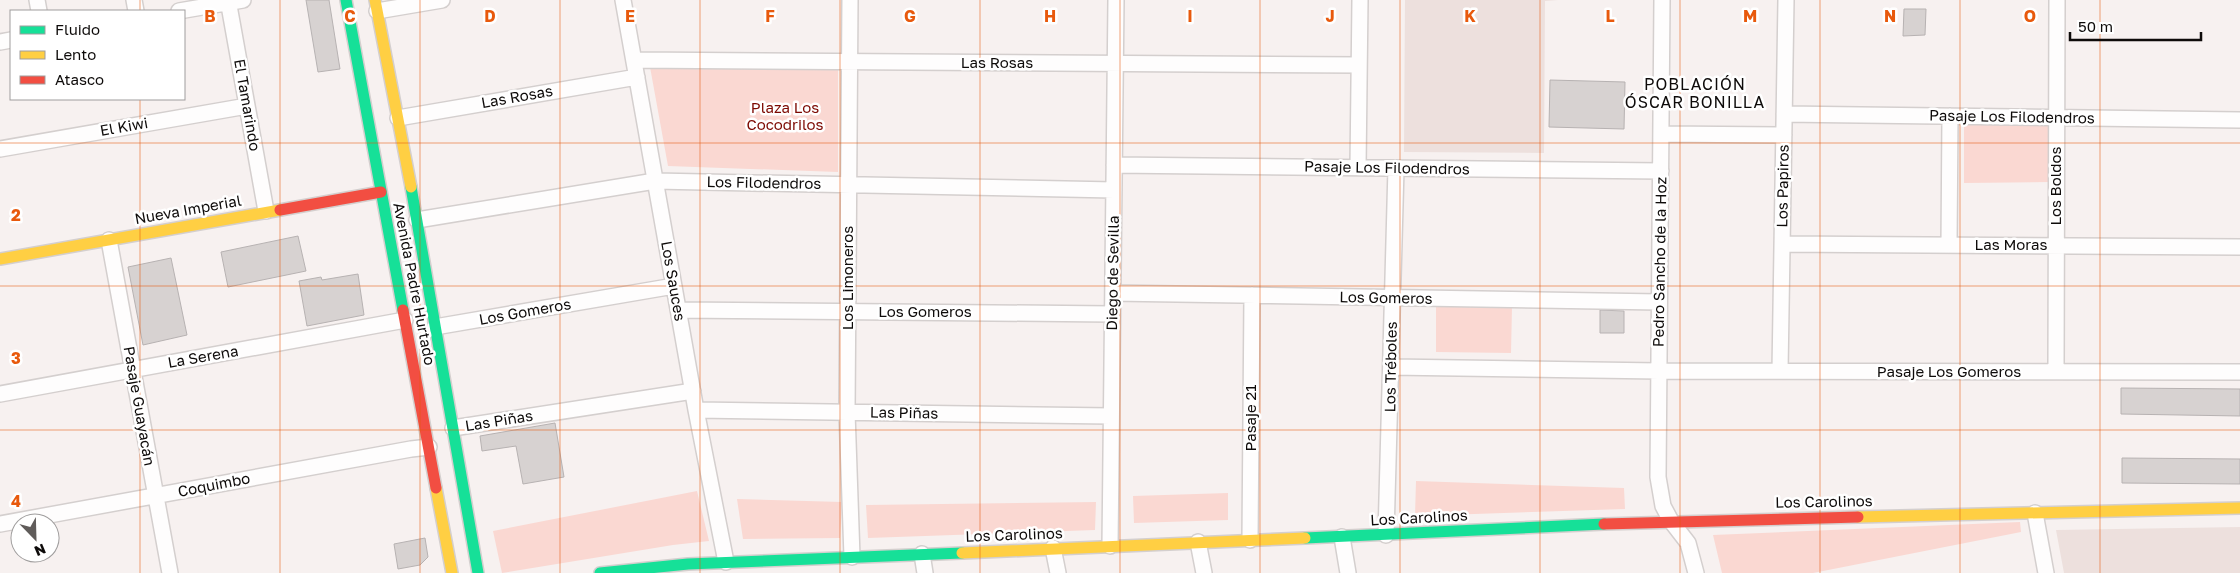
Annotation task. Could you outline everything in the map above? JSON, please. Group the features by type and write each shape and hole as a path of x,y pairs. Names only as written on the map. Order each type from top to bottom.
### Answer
{"street":[{"name":"Avenida Padre Hurtado","path":"346,0 452,573"},
{"path":"376,6 442,0"},
{"name":"Los Sauces","path":"623,0 696,410 726,562"},
{"name":"Los Limoneros","path":"850,0 847,412 852,557"},
{"name":"Diego de Sevilla","path":"1110,546 1116,0"},
{"path":"1358,168 1360,0"},
{"name":"Pedro Sancho de la Hoz","path":"1662,0 1658,477 1663,506 1671,521 1688,543 1696,573"},
{"name":"Los Papiros","path":"1780,371 1786,0"},
{"name":"Los Boldos","path":"2056,372 2057,0"},
{"path":"184,10 233,1"},
{"name":"El Tamarindo","path":"233,1 247,106 266,211"},
{"name":"Avenida Padre Hurtado","path":"376,6 417,220 478,573"},
{"name":"Las Rosas","path":"634,60 1359,65"},
{"name":"Las Rosas","path":"398,118 637,77"},
{"name":"El Kiwi","path":"0,149 247,106"},
{"name":"Pasaje Los Filodendros","path":"1784,114 2240,120"},
{"path":"1949,245 1950,116"},
{"path":"1661,134 1784,135"},
{"name":"Pasaje Los Filodendros","path":"1114,165 1661,171"},
{"name":"Los Tréboles","path":"1386,535 1396,168"},
{"name":"Los Filodendros","path":"417,220 655,181 1114,190"},
{"name":"Nueva Imperial","path":"0,260 266,211 381,192"},
{"name":"Pasaje Guayacán","path":"109,240 170,573"},
{"name":"Las Moras","path":"1782,244 2240,247"},
{"name":"Los Gomeros","path":"435,327 674,286"},
{"name":"Los Gomeros","path":"1112,293 1659,302"},
{"name":"Pasaje 21","path":"1250,540 1252,295"},
{"name":"Los Gomeros","path":"678,310 1112,314"},
{"name":"La Serena","path":"0,394 405,320"},
{"path":"1391,368 1659,371"},
{"name":"Pasaje Los Gomeros","path":"1659,371 2240,372"},
{"name":"Las Piñas","path":"453,428 693,391"},
{"name":"Las Piñas","path":"696,410 1111,416"},
{"name":"Coquimbo","path":"0,524 429,447"},
{"name":"Los Carolinos","path":"600,573 726,562 778,567 852,557 1342,537 1671,521 2240,508"},
{"path":"2035,513 2046,573"},
{"path":"1342,537 1348,573"},
{"path":"1198,542 1204,573"},
{"path":"1053,548 1058,573"},
{"path":"922,554 926,573"}],"shaded area":[{"path":"1405,0 1558,0 1545,1 1544,153 1404,152"},
{"path":"2240,527 2240,573 2064,573 2056,530"}],"green space":[{"name":"Plaza Los Cocodrilos","path":"838,63 838,172 668,166 650,67"},
{"path":"2048,124 2049,182 1964,183 1964,125"},
{"path":"1436,306 1512,307 1511,353 1436,352"},
{"path":"1416,481 1624,488 1625,509 1415,516"},
{"path":"697,491 709,541 673,545 502,573 493,531"},
{"path":"1228,493 1228,520 1134,523 1133,496"},
{"path":"737,499 842,502 840,538 743,539"},
{"path":"1096,502 1095,530 868,538 866,505"},
{"path":"2020,522 2021,532 1813,573 1722,573 1713,535"}],"building":[{"path":"306,0 329,0 340,69 318,72"},
{"path":"1904,9 1926,9 1925,35 1903,36"},
{"path":"1550,80 1625,82 1624,129 1549,127"},
{"path":"298,236 306,271 228,287 221,252"},
{"path":"171,258 187,335 143,345 128,267"},
{"path":"358,274 364,315 307,326 299,281 321,277 322,280"},
{"path":"1600,310 1624,311 1624,333 1600,333"},
{"path":"2121,388 2240,389 2240,416 2121,414"},
{"path":"555,423 564,477 523,484 516,446 482,451 480,436"},
{"path":"2122,458 2240,459 2240,484 2122,483"},
{"path":"425,538 428,557 420,565 398,569 394,544"}],"traffic: fast":[{"path":"346,0 403,310"},
{"path":"411,187 478,573"},
{"path":"1305,538 1604,524"},
{"path":"600,573 688,564 962,553"}],"traffic: slow":[{"path":"375,0 411,187"},
{"path":"0,259 280,210"},
{"path":"436,488 452,573"},
{"path":"1858,517 2240,508"},
{"path":"962,553 1305,538"}],"traffic: jam":[{"path":"280,210 381,192"},
{"path":"403,310 436,488"},
{"path":"1604,524 1858,517"}],"district":[{"name":"POBLACIÓN ÓSCAR BONILLA","path":"1695,93"}]}
